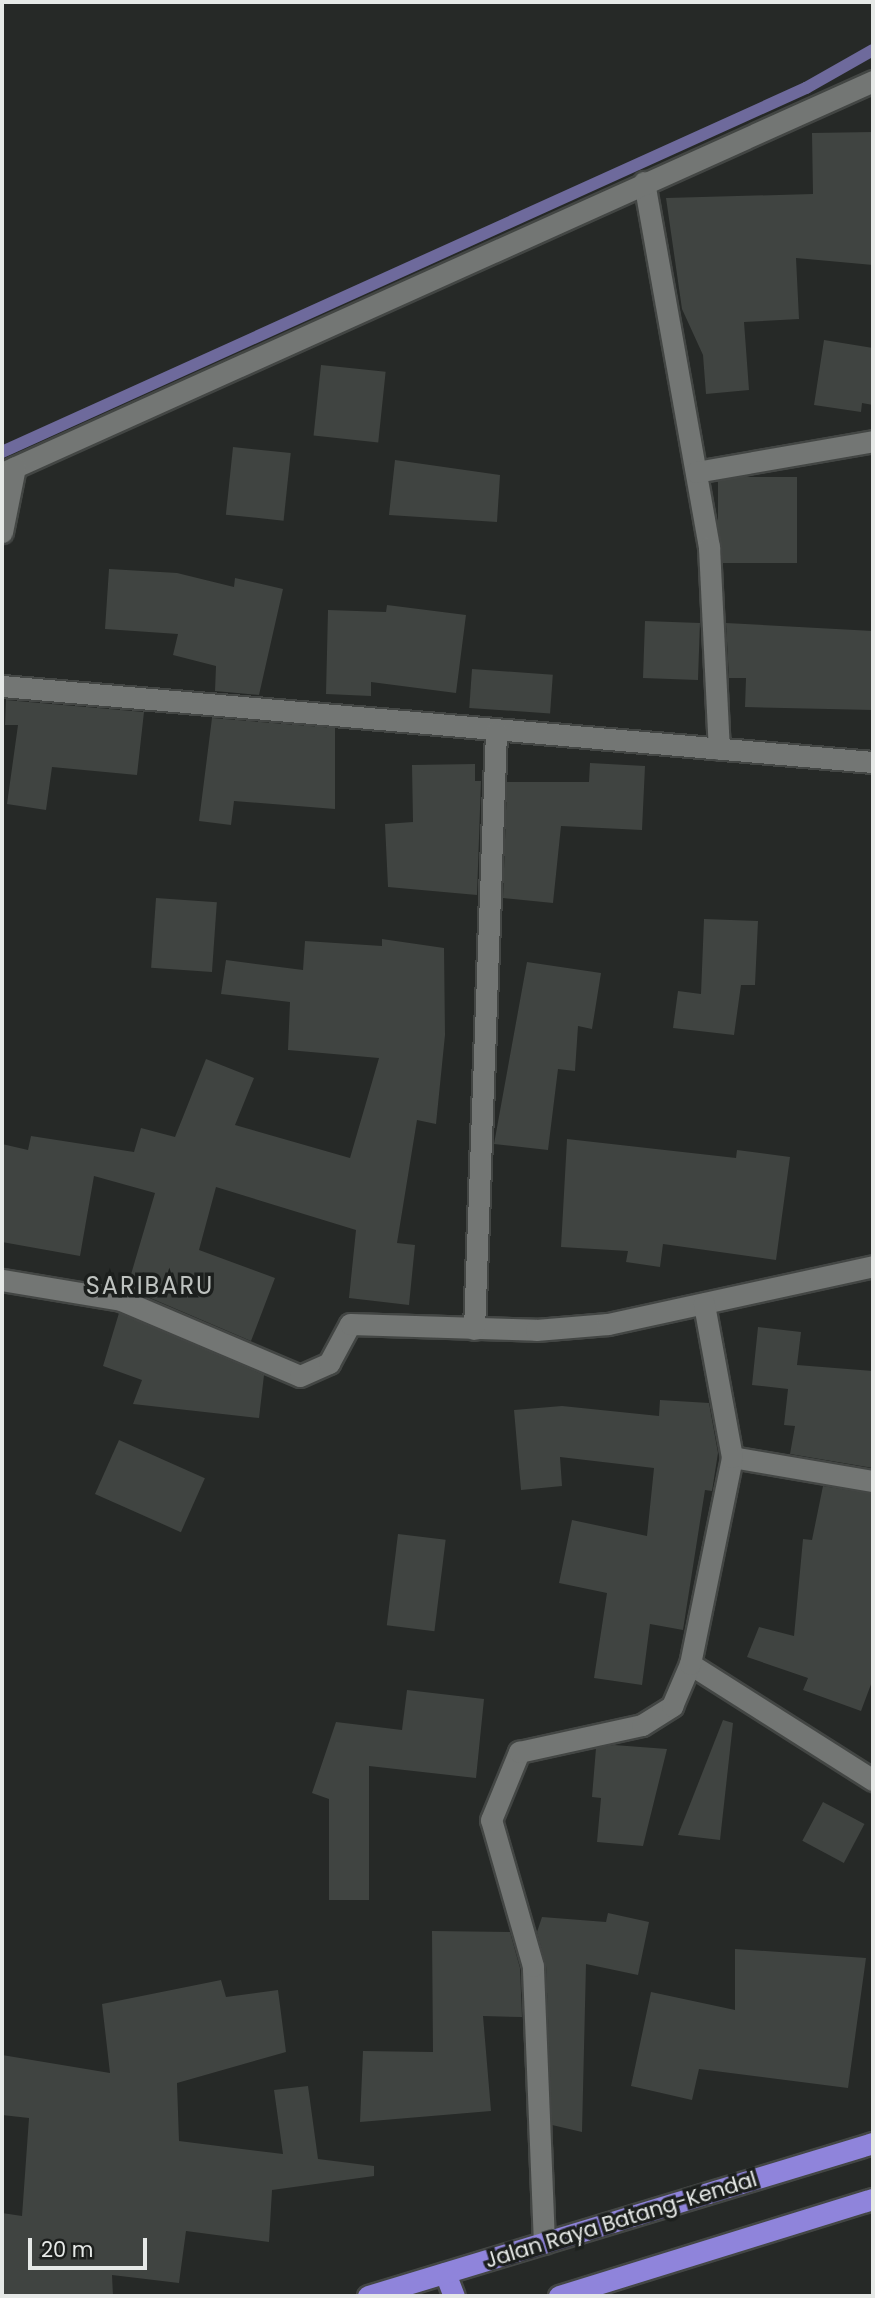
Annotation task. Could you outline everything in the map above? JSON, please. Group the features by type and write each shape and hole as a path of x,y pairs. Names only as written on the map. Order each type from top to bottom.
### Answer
{"highway":[{"name":"Jalan Raya Batang-Kendal","path":"368,2296 873,2143"},
{"path":"569,2295 873,2199"},
{"path":"445,2273 454,2296"}],"street":[{"path":"2,532 8,470 873,81"},
{"path":"644,183 709,547 719,749"},
{"path":"696,472 873,441"},
{"path":"2,687 873,762"},
{"path":"474,1329 496,731"},
{"path":"2,1280 121,1300 300,1376 329,1363 350,1324 474,1329 608,1324 873,1266"},
{"path":"544,2243 533,1966 491,1820 519,1752 642,1725 672,1706 690,1664 732,1457 704,1304"},
{"path":"732,1457 873,1481"},
{"path":"690,1664 873,1780"}],"building":[{"path":"873,132 873,265 796,258 799,319 744,322 749,390 706,394 703,355 682,309 666,198 813,194 812,133"},
{"path":"824,340 873,348 873,405 862,403 861,412 814,405"},
{"path":"321,365 386,372 378,442 314,436"},
{"path":"233,447 291,453 284,521 226,515"},
{"path":"395,460 500,475 497,522 389,515"},
{"path":"718,477 797,477 797,563 718,563"},
{"path":"109,569 177,573 234,587 235,578 283,589 259,695 215,691 216,666 173,655 178,634 105,629"},
{"path":"387,605 466,615 456,693 371,682 371,696 326,694 328,610 386,612"},
{"path":"645,621 700,623 698,680 643,678"},
{"path":"726,623 873,631 873,710 745,707 746,678 729,678"},
{"path":"472,669 553,675 550,714 469,708"},
{"path":"6,700 144,712 137,775 52,767 46,810 7,804 18,725 5,725"},
{"path":"212,718 335,728 335,809 234,801 231,825 199,821"},
{"path":"590,763 645,766 642,830 561,826 553,903 503,898 507,782 589,782"},
{"path":"475,764 475,781 481,781 477,895 388,887 385,824 413,822 412,765"},
{"path":"156,898 217,902 212,972 151,968"},
{"path":"704,919 758,921 755,985 741,985 734,1035 673,1028 678,991 701,994"},
{"path":"382,939 444,948 445,1035 436,1124 417,1120 397,1243 415,1245 409,1305 349,1298 356,1230 216,1187 199,1250 275,1278 251,1341 127,1288 155,1193 94,1176 80,1256 2,1242 2,1144 28,1150 31,1136 134,1152 141,1128 175,1137 206,1059 254,1078 235,1125 350,1158 379,1058 288,1050 290,1002 221,994 226,960 303,970 305,941 382,946"},
{"path":"527,962 601,973 592,1029 578,1026 575,1071 558,1069 548,1150 494,1144"},
{"path":"567,1139 736,1158 737,1150 790,1157 776,1260 663,1244 660,1267 626,1262 628,1251 561,1247"},
{"path":"119,1313 264,1375 259,1418 133,1404 142,1380 103,1366"},
{"path":"758,1327 801,1332 797,1365 873,1371 873,1468 790,1454 795,1426 784,1425 788,1389 752,1385"},
{"path":"660,1400 709,1403 718,1453 712,1491 705,1490 683,1630 650,1624 642,1685 594,1678 607,1593 559,1583 572,1520 647,1536 654,1468 560,1457 562,1486 521,1490 514,1410 562,1406 659,1416"},
{"path":"119,1440 205,1478 181,1532 95,1494"},
{"path":"823,1486 873,1494 873,1679 861,1711 803,1690 808,1678 747,1657 759,1627 794,1636 803,1539 812,1540"},
{"path":"398,1534 446,1540 434,1631 387,1625"},
{"path":"407,1690 484,1699 476,1778 369,1766 369,1900 329,1900 329,1799 312,1793 336,1722 402,1730"},
{"path":"723,1720 733,1723 720,1840 678,1835"},
{"path":"614,1745 667,1749 643,1846 597,1842 601,1798 592,1797 596,1748"},
{"path":"823,1802 864,1824 844,1863 802,1841"},
{"path":"608,1913 649,1922 638,1975 586,1964 582,2132 552,2125 546,1965 537,1932 542,1917 606,1922"},
{"path":"432,1931 510,1932 520,1968 522,2017 483,2016 491,2111 360,2122 363,2051 433,2052"},
{"path":"735,1949 866,1958 848,2088 699,2069 692,2100 631,2086 651,1992 735,2010"},
{"path":"221,1980 226,1997 278,1990 286,2052 177,2083 179,2141 283,2154 274,2090 308,2086 318,2159 374,2166 374,2176 272,2190 269,2242 186,2231 179,2283 112,2275 113,2296 2,2296 2,2213 22,2216 29,2118 2,2115 2,2055 110,2073 102,2004"}],"waterway":[{"path":"2,452 806,88 873,50"}],"district":[{"name":"SARIBARU","path":"150,1286"}]}
